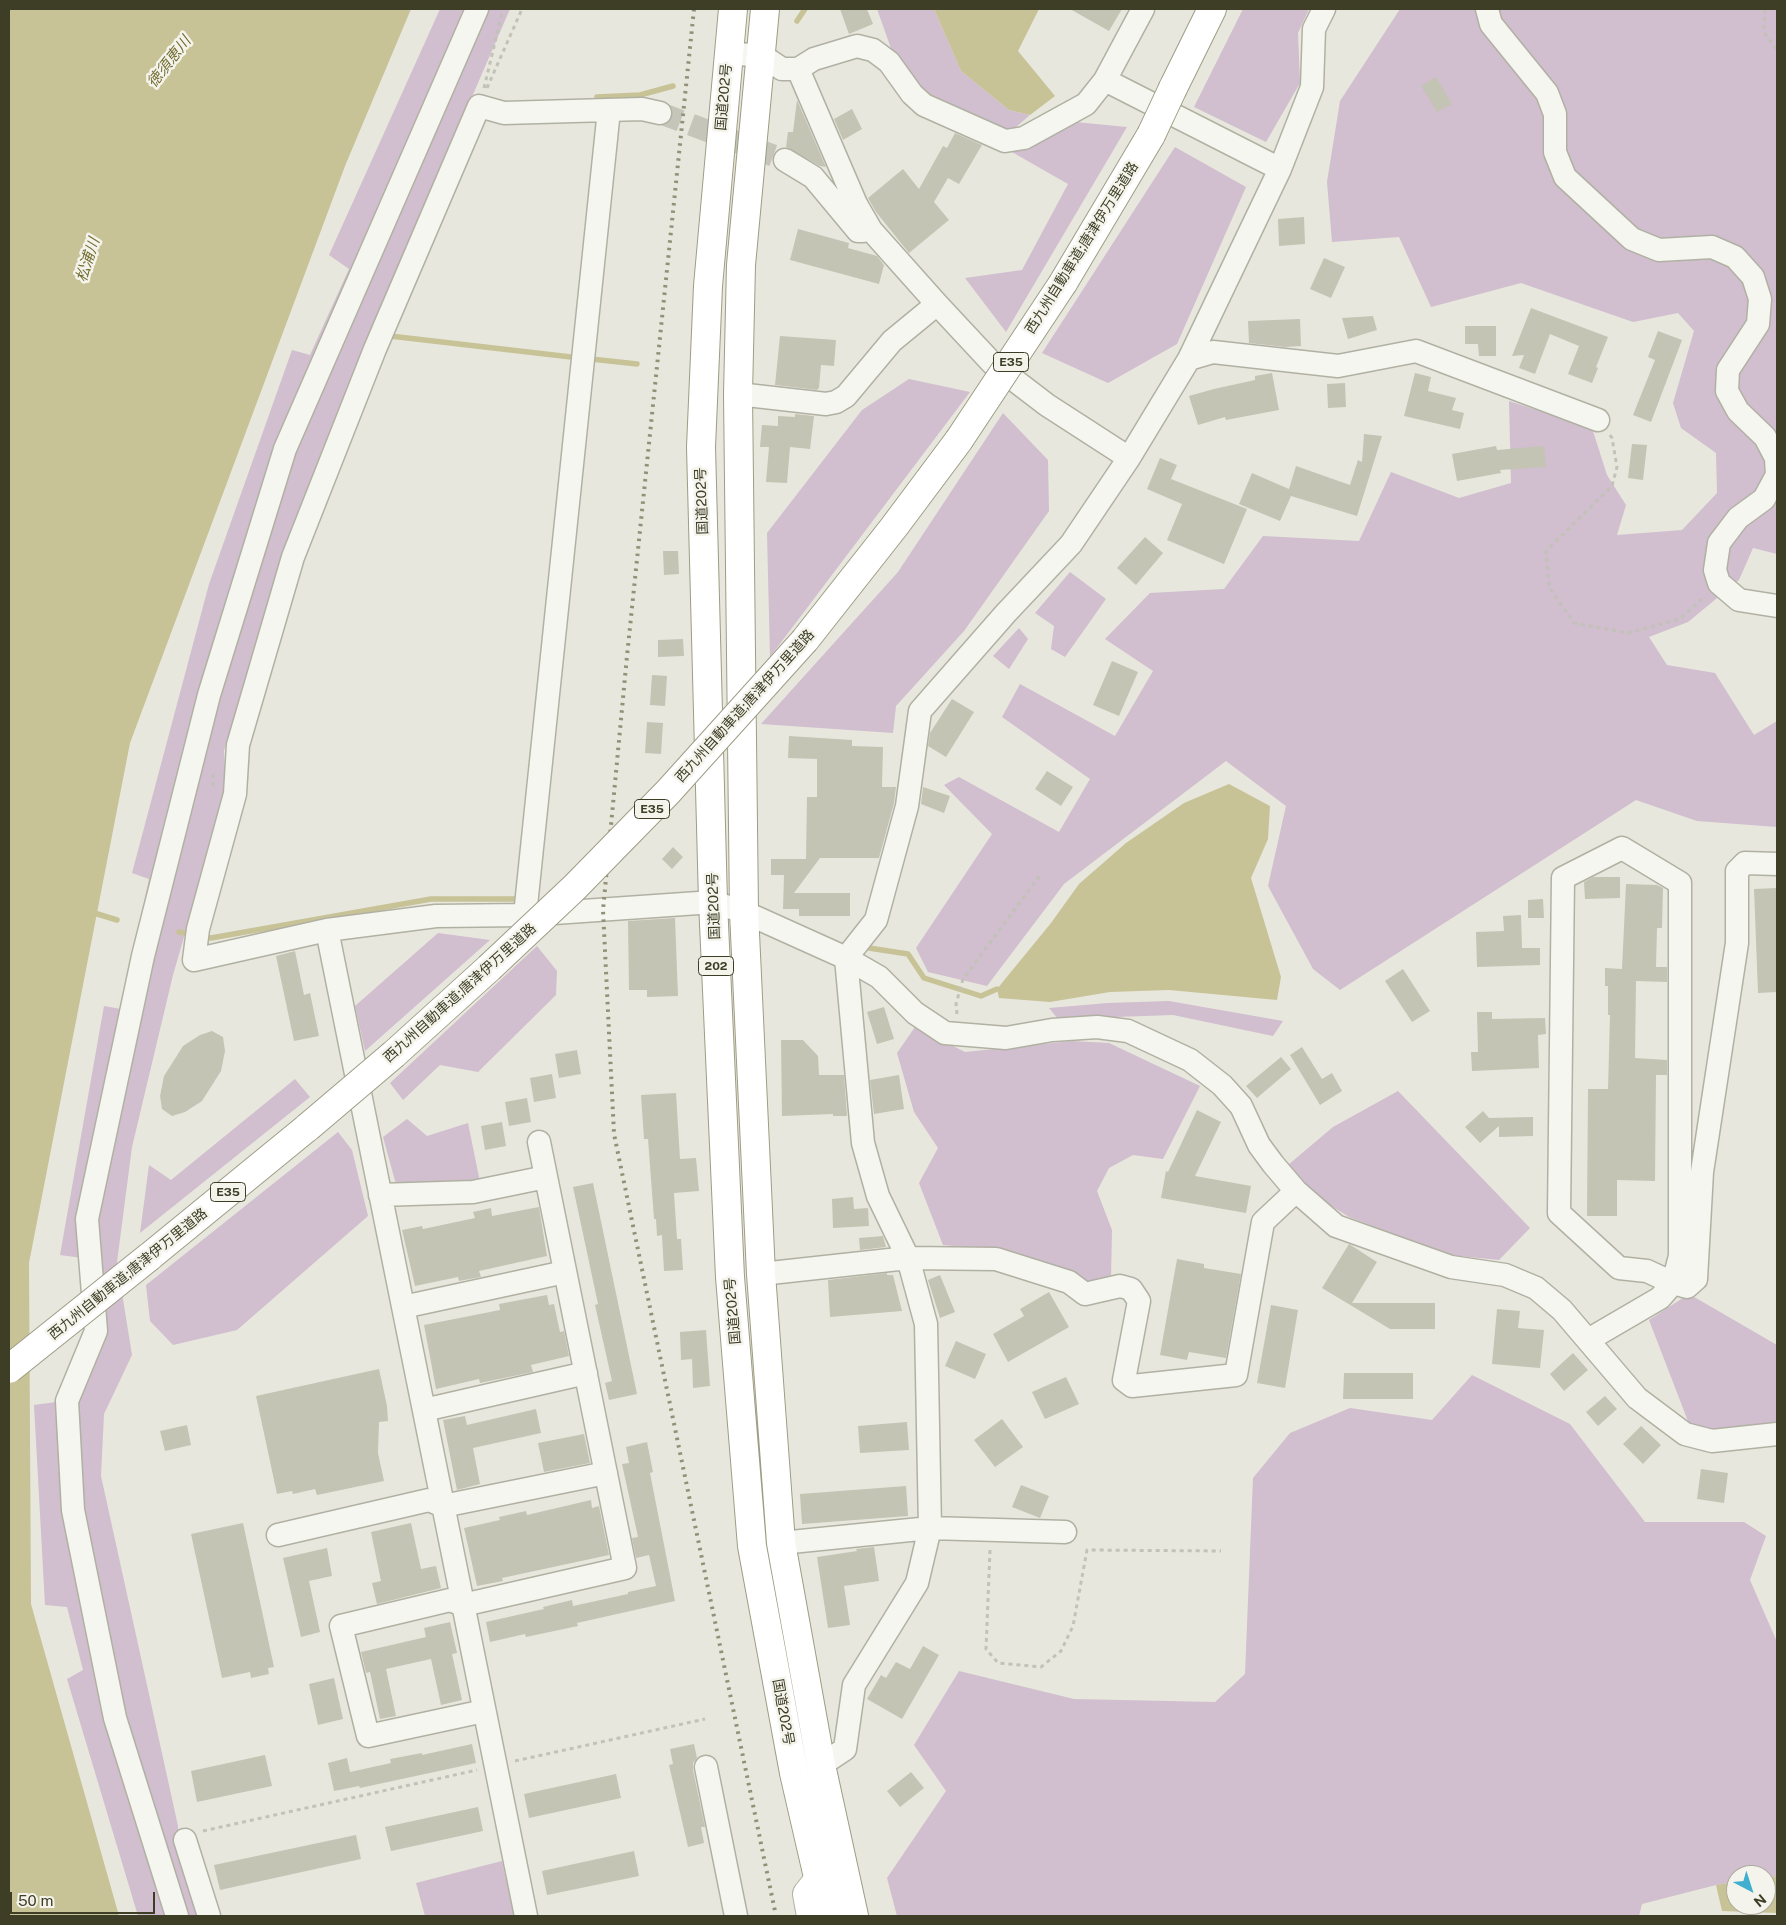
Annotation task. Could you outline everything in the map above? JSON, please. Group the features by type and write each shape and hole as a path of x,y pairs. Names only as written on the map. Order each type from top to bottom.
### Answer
{"main road":[{"name":"国道202号","path":"733,9 708,286 701,447 713,902 730,1276 752,1546 794,1773 827,1916"},
{"name":"国道202号","path":"765,9 741,265 738,394 744,912 762,1274 780,1543 821,1766 854,1916"},
{"name":"西九州自動車道;唐津伊万里道路","path":"9,1369 308,1127 394,1054 489,968 574,888 668,792 805,640 894,527 959,440 1063,284 1151,135 1212,9"},
{"path":"811,1916 806,1894 819,1879"}],"street":[{"path":"178,1916 115,1718 73,1510 67,1401 96,1331 87,1219 143,956 206,705 286,449 477,9"},
{"path":"728,54 761,55 782,68 798,69 814,59 856,46 873,50 889,62 912,94 924,105 1005,141 1024,138 1086,104 1105,80 1143,9"},
{"path":"821,1766 845,1749 854,1685 917,1583 930,1528 926,1324 908,1258 878,1196 863,1142 846,958 876,920 907,806 920,711 1000,620 1071,544 1128,458 1189,360 1280,169 1312,87 1314,28 1324,9"},
{"path":"1487,9 1491,24 1547,93 1555,114 1554,152 1565,177 1632,240 1660,250 1712,247 1735,256 1753,277 1760,299 1758,324 1728,370 1727,391 1738,411 1765,437 1776,458 1777,475 1764,499 1738,518 1719,543 1715,570 1719,583 1739,600 1777,606"},
{"path":"798,69 856,204 872,230 992,363 1047,405 1128,458"},
{"path":"1105,80 1280,169"},
{"path":"660,113 642,109 504,113 480,106 375,349 293,557 238,744 235,794 197,937 194,960 327,930 436,916 526,914 713,902 744,912 846,958 879,977 914,1013 945,1033 1006,1038 1052,1030 1097,1028 1128,1032 1190,1060 1222,1085 1241,1106 1259,1145 1296,1191 1336,1226 1451,1267 1505,1275 1536,1288 1562,1310 1637,1398 1685,1434 1712,1441 1777,1434"},
{"path":"526,914 609,110"},
{"path":"785,160 813,177 858,231 872,230"},
{"path":"738,394 826,404 836,402 846,396 892,341 937,304"},
{"path":"1189,360 1213,352 1338,366 1416,351 1598,420"},
{"path":"1588,1340 1660,1298 1673,1283 1680,1256 1680,883 1622,848 1563,878 1559,1213 1619,1268 1647,1271 1673,1283 1687,1287 1696,1279 1702,1172 1737,943 1737,871 1745,862 1777,864"},
{"path":"327,930 526,1916"},
{"path":"484,1711 368,1736 341,1626 450,1600 463,1605 625,1568 539,1142"},
{"path":"380,1195 473,1192 546,1177"},
{"path":"762,1274 908,1258 996,1259 1069,1282 1085,1294 1120,1286 1131,1289 1139,1301 1124,1380 1132,1386 1236,1375 1263,1222 1296,1191"},
{"path":"403,1307 565,1272"},
{"path":"424,1410 586,1373"},
{"path":"278,1535 429,1500 443,1506 606,1473"},
{"path":"780,1543 930,1528 1065,1532"},
{"path":"706,1768 736,1916"},
{"path":"185,1840 209,1916"}],"path":[{"path":"480,106 502,9"},
{"path":"480,106 522,9"},
{"path":"1765,9 1764,32 1777,50"},
{"path":"1598,420 1612,438 1617,467 1612,486 1546,551 1549,587 1574,623 1628,633 1680,620 1719,583"},
{"path":"213,760 213,790"},
{"path":"956,1004 963,979 1041,874"},
{"path":"991,1530 986,1649 998,1663 1015,1665 1041,1667 1061,1652 1073,1626 1087,1550 1221,1551"},
{"path":"185,1840 196,1832 705,1719"}],"shaded area":[{"path":"440,9 510,9 365,344 277,574 224,751 226,792 173,975 132,1147 117,1262 132,1355 104,1414 101,1476 178,1826 178,1848 199,1916 138,1916 67,1679 83,1670 67,1607 45,1605 34,1405 71,1400 107,1332 97,1260 60,1255 104,1006 121,1009 149,879 132,873 209,584 292,350 310,355 349,269 329,255"},
{"path":"877,9 934,9 961,71 1009,110 1030,115 1009,133 922,96 893,54"},
{"path":"1243,9 1309,9 1298,33 1300,83 1266,142 1194,107"},
{"path":"1400,9 1777,9 1777,554 1753,548 1739,580 1688,622 1649,637 1667,665 1715,673 1754,735 1777,721 1777,827 1697,821 1636,800 1340,990 1313,969 1268,886 1286,806 1226,761 1064,884 987,986 928,972 916,948 992,834 944,785 959,777 1059,832 1090,779 1002,717 1020,684 1115,736 1153,671 1105,639 1150,593 1224,589 1263,536 1359,541 1391,472 1459,498 1511,483 1509,401 1592,428 1607,475 1626,505 1617,535 1682,530 1717,493 1716,453 1681,428 1673,403 1694,331 1678,313 1633,322 1521,283 1431,307 1399,237 1332,242 1327,182 1340,101"},
{"path":"1075,122 1127,127 1006,332 965,278 1022,270 1068,184 1012,152"},
{"path":"1175,147 1246,187 1177,344 1108,383 1042,353"},
{"path":"909,379 970,392 770,657 767,533 862,410"},
{"path":"1003,413 1048,460 1049,511 964,631 896,706 893,733 761,724 898,572"},
{"path":"1070,572 1106,599 1065,657 1051,649 1054,626 1035,613"},
{"path":"1019,628 1028,639 1009,669 993,656"},
{"path":"438,933 490,940 365,1051 355,1006"},
{"path":"537,946 557,971 556,995 478,1072 440,1065 403,1100 390,1083"},
{"path":"1169,1001 1283,1021 1273,1036 1173,1015 1058,1019 1049,1008 1108,1003"},
{"path":"915,1027 965,1052 1072,1041 1109,1043 1200,1086 1163,1159 1133,1155 1109,1168 1097,1191 1112,1230 1111,1278 1090,1286 995,1250 943,1245 919,1183 938,1148 914,1112 897,1053"},
{"path":"295,1079 310,1097 140,1233 149,1165 171,1180"},
{"path":"1398,1091 1530,1228 1499,1260 1449,1255 1349,1217 1308,1191 1288,1165 1333,1127"},
{"path":"407,1119 427,1136 468,1123 480,1182 397,1188 383,1137"},
{"path":"338,1132 352,1150 368,1216 237,1330 173,1345 150,1321 146,1285"},
{"path":"1689,1294 1777,1345 1777,1427 1718,1436 1691,1429 1649,1320"},
{"path":"1472,1375 1570,1424 1645,1522 1744,1522 1766,1536 1750,1580 1777,1642 1777,1876 1776,1865 1726,1865 1726,1884 1642,1904 1639,1916 897,1916 887,1878 946,1791 914,1745 959,1671 1074,1699 1215,1702 1245,1674 1253,1478 1290,1433 1350,1408 1432,1420"},
{"path":"502,1861 514,1916 425,1916 416,1883"}],"water":[{"path":"9,9 411,9 345,166 130,743 29,1263 31,1604 119,1916 9,1916"},
{"path":"934,9 1039,9 1018,51 1055,96 1030,115 1009,110 961,71"},
{"path":"1229,784 1270,806 1268,839 1251,878 1281,977 1277,1000 1169,990 1110,992 1050,1002 999,998 997,989 1051,923 1079,884 1126,843 1184,803"},
{"path":"1777,1876 1777,1913 1776,1913"},
{"path":"1726,1884 1726,1911 1722,1911 1716,1885"}],"building":[{"path":"840,9 867,9 873,24 849,34"},
{"path":"1070,9 1122,9 1109,31"},
{"path":"1436,77 1452,104 1437,112 1421,86"},
{"path":"797,100 826,167 820,166 786,147 788,132 793,132"},
{"path":"852,109 862,129 843,140 834,119"},
{"path":"955,133 982,145 959,184 948,178 934,202 949,220 909,253 876,212 868,198 903,169 919,189 943,146 947,148"},
{"path":"1304,217 1305,244 1279,246 1278,219"},
{"path":"798,229 849,243 848,248 877,256 884,265 879,284 790,260"},
{"path":"1324,258 1345,267 1331,298 1310,289"},
{"path":"1531,308 1608,337 1592,383 1568,374 1579,346 1550,334 1535,374 1519,368 1524,355 1512,356"},
{"path":"1373,316 1377,330 1348,339 1342,318"},
{"path":"1300,319 1301,346 1285,347 1249,343 1248,321"},
{"path":"1465,326 1496,326 1496,356 1479,356 1478,344 1465,344"},
{"path":"1658,331 1682,340 1651,422 1633,415 1655,360 1648,357"},
{"path":"780,336 836,340 834,366 821,365 819,388 817,390 775,385"},
{"path":"1272,373 1279,410 1226,420 1225,417 1198,425 1189,396 1255,380 1255,376"},
{"path":"1415,373 1431,377 1428,391 1456,398 1452,410 1464,413 1460,429 1404,416"},
{"path":"1345,383 1346,407 1328,408 1327,384"},
{"path":"795,414 814,416 810,449 790,447 787,483 766,482 769,447 760,447 762,425 778,426 778,416 795,417"},
{"path":"1364,434 1382,436 1357,516 1291,496 1280,521 1239,504 1252,473 1289,489 1296,466 1350,485 1358,460 1362,462"},
{"path":"1632,444 1647,445 1643,480 1628,478"},
{"path":"1496,446 1497,450 1544,446 1546,467 1500,470 1501,473 1457,481 1452,454"},
{"path":"1160,458 1177,465 1171,479 1247,509 1224,564 1167,540 1182,504 1147,489"},
{"path":"1145,537 1163,553 1136,585 1117,568"},
{"path":"663,551 678,551 679,574 664,575"},
{"path":"683,639 684,656 658,657 658,640"},
{"path":"1112,661 1138,672 1119,716 1093,705"},
{"path":"652,675 667,676 665,706 650,705"},
{"path":"952,699 974,712 946,757 928,746 930,733"},
{"path":"647,722 663,723 661,754 645,753"},
{"path":"789,736 852,740 852,746 883,747 882,787 896,787 894,803 879,858 820,858 794,893 850,893 850,916 799,916 799,909 783,909 784,875 771,875 771,859 806,859 807,797 817,797 817,759 788,758"},
{"path":"1047,771 1073,787 1061,806 1035,789"},
{"path":"923,787 950,796 944,813 921,804"},
{"path":"673,847 683,857 672,869 662,859"},
{"path":"1593,877 1620,877 1620,898 1585,899 1584,882"},
{"path":"1626,884 1657,885 1663,888 1662,928 1657,928 1656,967 1667,967 1667,982 1636,981 1635,1058 1667,1060 1667,1075 1656,1075 1655,1181 1617,1180 1617,1216 1587,1216 1588,1089 1608,1089 1610,1015 1608,1015 1608,986 1605,986 1605,968 1622,969"},
{"path":"1777,888 1777,992 1758,993 1754,889"},
{"path":"1543,899 1544,918 1528,918 1528,900"},
{"path":"1521,915 1522,948 1540,948 1540,965 1477,967 1476,932 1504,931 1503,916"},
{"path":"675,918 678,996 647,997 647,990 629,990 628,921"},
{"path":"295,951 304,995 310,993 319,1036 294,1041 276,956"},
{"path":"1403,969 1430,1011 1412,1022 1385,981"},
{"path":"884,1007 894,1039 877,1044 867,1012"},
{"path":"1477,1012 1492,1012 1492,1019 1545,1018 1546,1034 1538,1035 1539,1068 1472,1071 1471,1052 1478,1052"},
{"path":"212,1031 223,1037 225,1051 221,1071 202,1101 185,1112 172,1116 162,1109 160,1096 164,1076 183,1046 200,1035"},
{"path":"781,1040 803,1040 818,1056 819,1075 844,1075 847,1116 833,1116 833,1114 782,1116"},
{"path":"1302,1047 1322,1079 1332,1073 1342,1091 1320,1105 1290,1055"},
{"path":"577,1050 581,1074 559,1078 555,1054"},
{"path":"1281,1057 1291,1069 1257,1098 1246,1086"},
{"path":"552,1074 556,1098 534,1102 530,1078"},
{"path":"899,1075 904,1109 874,1114 870,1080"},
{"path":"676,1093 680,1159 696,1158 699,1191 674,1193 677,1239 681,1239 683,1270 664,1271 662,1235 657,1236 656,1219 654,1219 648,1139 644,1139 641,1095"},
{"path":"527,1098 531,1122 509,1126 505,1102"},
{"path":"1197,1110 1221,1122 1195,1176 1251,1186 1246,1213 1161,1198 1166,1171 1168,1172"},
{"path":"1483,1111 1489,1118 1533,1117 1533,1136 1499,1137 1499,1126 1480,1143 1465,1127"},
{"path":"502,1122 506,1146 485,1150 481,1126"},
{"path":"593,1183 637,1394 609,1400 605,1383 612,1381 595,1305 598,1304 573,1187"},
{"path":"853,1197 854,1209 868,1208 869,1226 833,1228 832,1199"},
{"path":"539,1207 547,1256 479,1271 481,1277 459,1281 458,1277 415,1286 402,1230 422,1226 423,1229 475,1218 473,1212 491,1208 492,1216"},
{"path":"883,1236 886,1247 860,1250 859,1238"},
{"path":"1349,1244 1377,1262 1352,1303 1435,1303 1435,1329 1390,1329 1322,1288"},
{"path":"1177,1259 1204,1264 1204,1268 1241,1274 1226,1358 1189,1352 1187,1360 1160,1355"},
{"path":"887,1273 887,1275 893,1275 902,1311 830,1317 828,1280"},
{"path":"940,1275 955,1312 940,1318 928,1280"},
{"path":"1049,1292 1069,1327 1008,1362 993,1334 1024,1316 1020,1309"},
{"path":"547,1295 549,1305 554,1304 560,1332 564,1331 569,1356 531,1365 533,1372 480,1383 479,1379 436,1389 424,1325 500,1310 499,1304"},
{"path":"1271,1305 1298,1310 1285,1388 1257,1383"},
{"path":"1497,1309 1520,1311 1518,1328 1544,1330 1540,1368 1492,1364"},
{"path":"706,1330 710,1386 693,1388 692,1359 681,1360 680,1332"},
{"path":"956,1341 986,1354 975,1379 945,1366"},
{"path":"1573,1353 1588,1370 1564,1391 1550,1374"},
{"path":"379,1369 387,1406 388,1421 379,1422 378,1453 384,1481 317,1495 315,1489 293,1494 292,1491 277,1494 256,1396"},
{"path":"1344,1373 1413,1373 1413,1399 1343,1399"},
{"path":"1066,1377 1079,1404 1045,1419 1032,1392"},
{"path":"1605,1396 1617,1409 1598,1426 1586,1412"},
{"path":"536,1409 541,1433 473,1448 480,1484 457,1490 443,1420 465,1416 467,1425"},
{"path":"1002,1419 1023,1447 995,1467 974,1440"},
{"path":"907,1422 909,1450 860,1453 858,1426"},
{"path":"187,1425 191,1445 165,1451 160,1431"},
{"path":"1641,1426 1661,1445 1643,1464 1623,1444"},
{"path":"584,1434 590,1463 544,1472 538,1443"},
{"path":"647,1442 653,1472 650,1473 675,1601 577,1623 578,1626 526,1637 525,1634 490,1642 486,1622 544,1609 543,1607 572,1600 573,1606 656,1586 649,1555 636,1558 632,1538 638,1537 622,1464 629,1463 626,1447"},
{"path":"1701,1469 1728,1473 1724,1503 1697,1499"},
{"path":"1021,1485 1049,1496 1040,1518 1012,1507"},
{"path":"906,1486 908,1516 802,1524 800,1494"},
{"path":"591,1500 592,1508 599,1506 609,1555 502,1578 503,1581 477,1586 464,1528 500,1520 499,1517 526,1511 527,1515"},
{"path":"243,1523 274,1667 268,1668 269,1674 251,1678 250,1672 222,1678 191,1534"},
{"path":"411,1523 421,1569 436,1566 441,1588 377,1604 372,1583 381,1581 371,1532"},
{"path":"874,1547 879,1581 844,1586 850,1625 828,1628 817,1557"},
{"path":"327,1548 332,1576 309,1581 320,1632 301,1637 283,1558"},
{"path":"450,1622 457,1653 452,1654 462,1700 441,1705 431,1659 386,1669 396,1716 380,1719 370,1672 366,1673 361,1652 426,1637 424,1628"},
{"path":"923,1646 939,1655 902,1719 867,1699 881,1675 886,1678 896,1662 910,1669"},
{"path":"334,1678 343,1719 318,1725 309,1684"},
{"path":"472,1744 476,1763 360,1788 359,1786 334,1791 328,1763 347,1758 350,1772 391,1763 390,1759 422,1753 422,1755"},
{"path":"694,1744 697,1758 693,1763 693,1770 705,1827 701,1827 704,1843 688,1847 669,1765 673,1764 670,1749"},
{"path":"265,1755 272,1786 197,1802 191,1771"},
{"path":"911,1772 924,1788 900,1807 887,1791"},
{"path":"616,1774 621,1798 529,1818 524,1794"},
{"path":"478,1807 483,1831 391,1851 385,1827"},
{"path":"356,1835 361,1859 220,1890 214,1865"},
{"path":"634,1851 639,1876 547,1895 542,1871"}],"waterway":[{"path":"797,21 805,9"},
{"path":"597,97 640,95 673,86"},
{"path":"392,331 390,336 571,357"},
{"path":"591,359 637,364"},
{"path":"201,936 211,938 431,899 515,899"},
{"path":"91,912 117,920"},
{"path":"179,932 192,934"},
{"path":"869,948 908,954 924,978 981,996 997,989"}],"tunnel":[{"path":"660,113 785,160"}],"railway":[{"path":"694,9 627,656 603,910 614,1134 776,1916"}],"water label":[{"name":"徳須恵川","path":"169,62"},
{"name":"松浦川","path":"88,260"}]}
